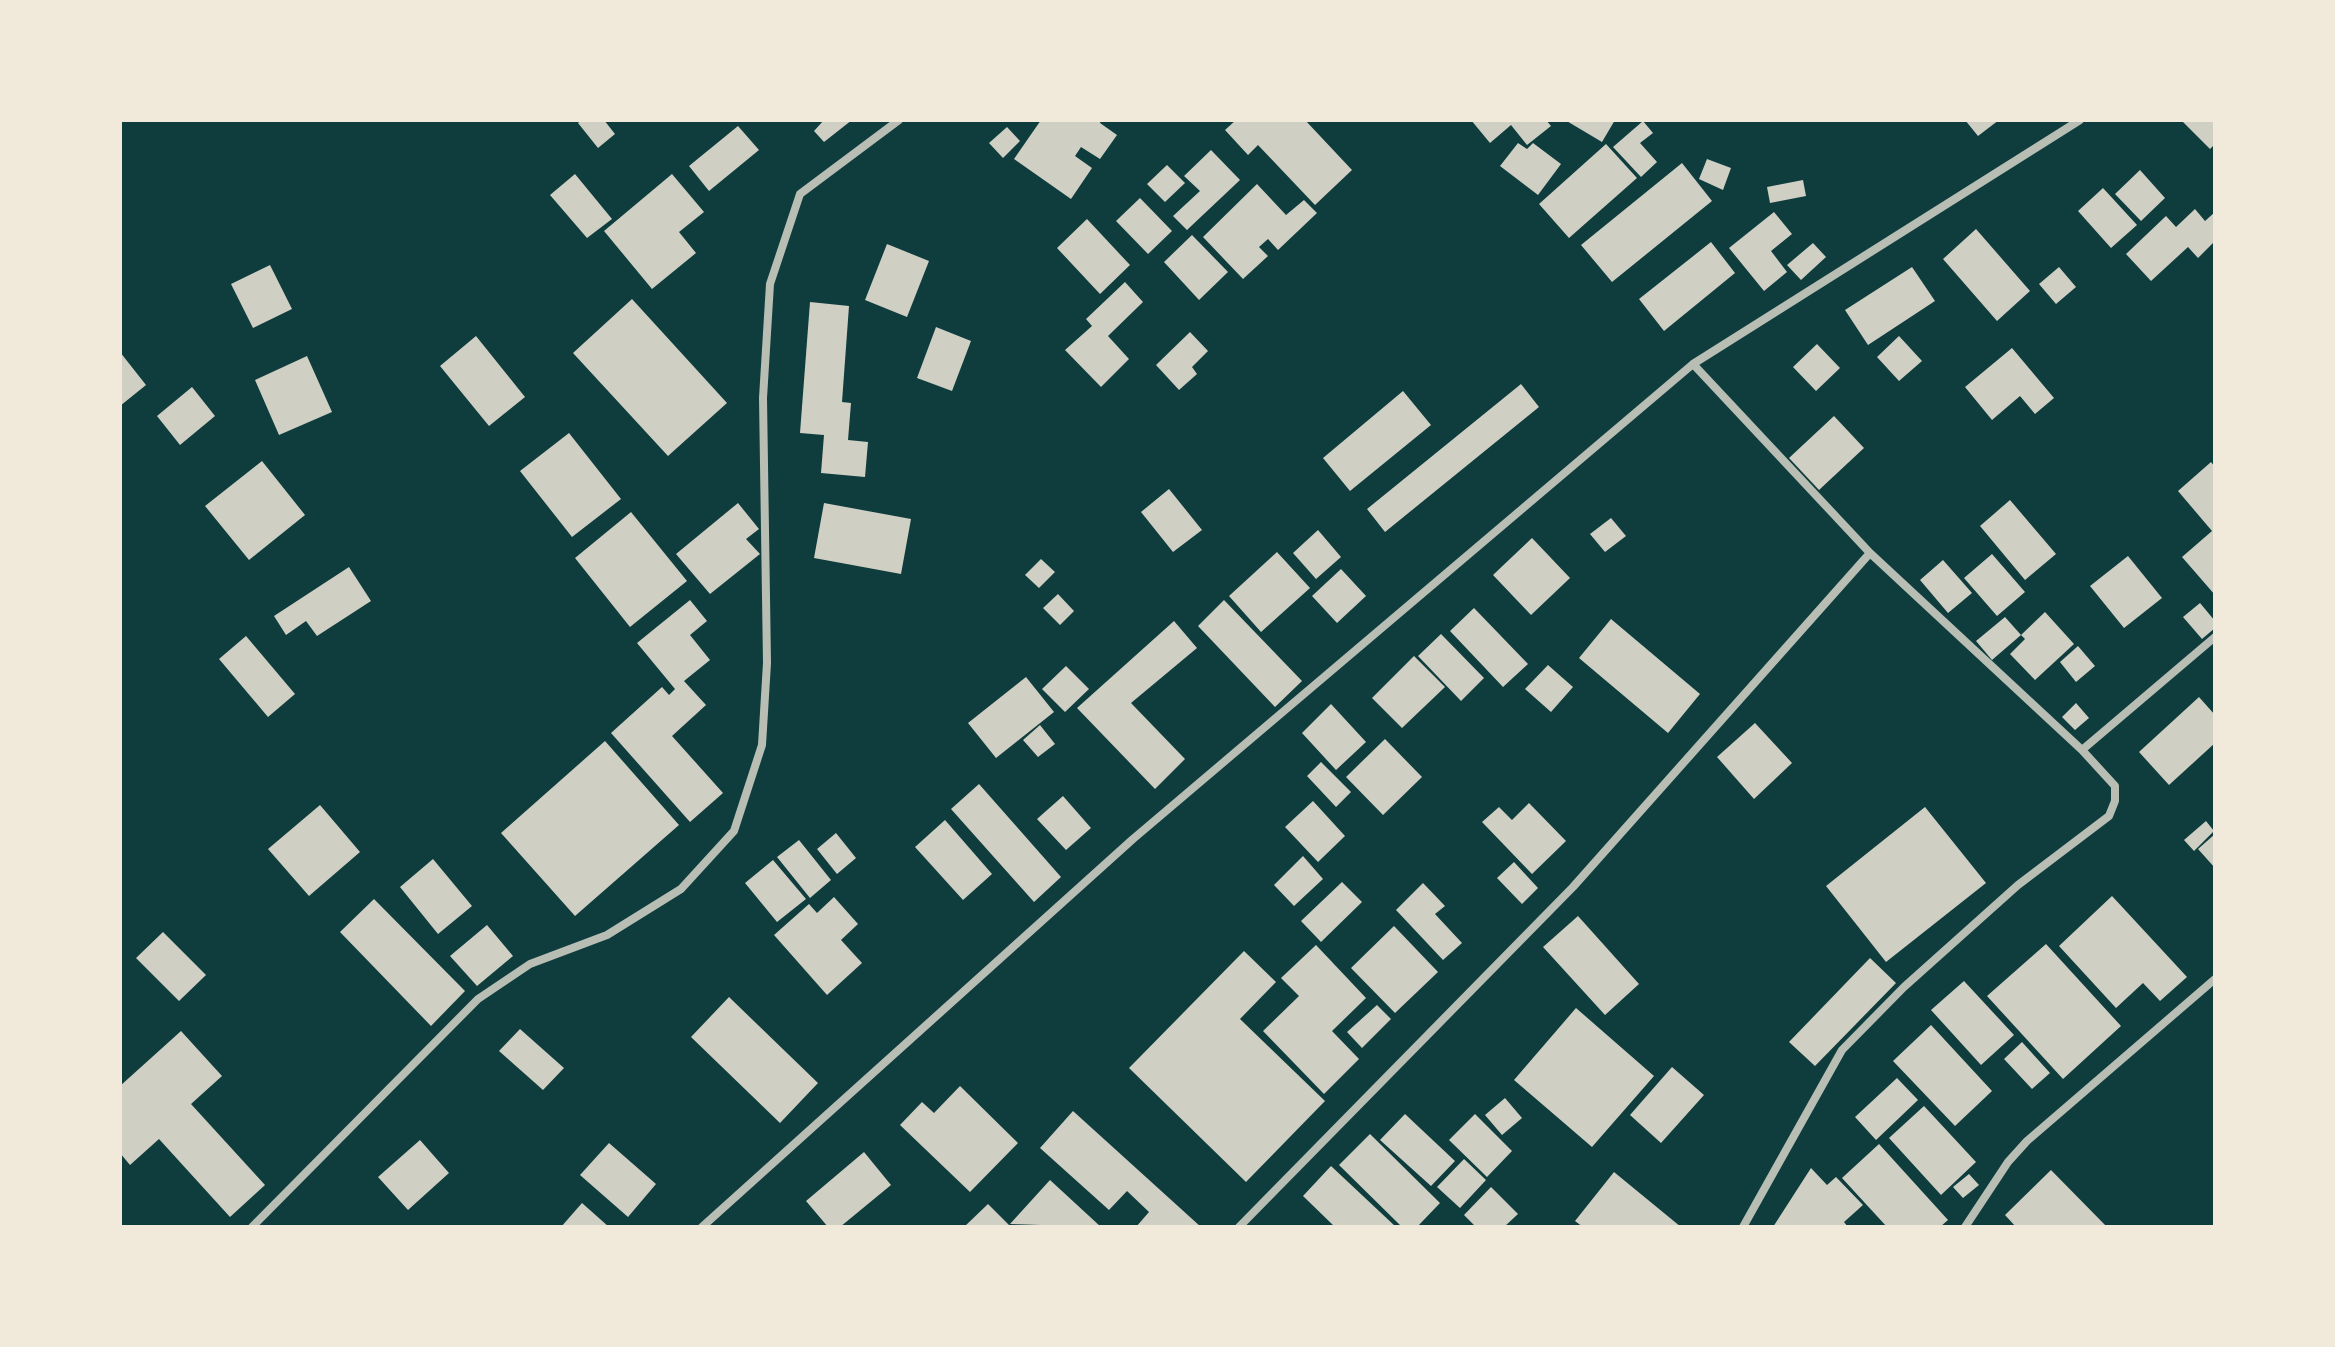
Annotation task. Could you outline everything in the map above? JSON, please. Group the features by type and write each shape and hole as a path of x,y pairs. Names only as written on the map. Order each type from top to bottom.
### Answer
{"street":[{"path":"252,1227 478,999 530,964 607,935 681,889 734,831 762,745 767,663 763,398 770,284 800,194 899,120"},
{"path":"702,1227 1133,839 1693,364 2080,120"},
{"path":"1693,364 1870,553 2082,750 2115,786 2115,801 2109,816 2018,885 1904,987 1842,1050 1743,1227"},
{"path":"1239,1227 1573,887 1870,553"},
{"path":"2082,750 2215,637"},
{"path":"1965,1227 2008,1162 2027,1141 2215,979"}],"building":[{"path":"581,120 604,120 615,134 598,148 578,123"},
{"path":"824,120 852,120 824,142 814,131"},
{"path":"1041,120 1101,120 1100,123 1117,135 1100,159 1081,147 1075,156 1092,168 1071,199 1014,159"},
{"path":"1236,120 1305,120 1352,170 1315,205 1258,145 1248,155 1225,130"},
{"path":"1471,120 1546,120 1551,126 1527,145 1511,125 1490,143"},
{"path":"1565,120 1615,120 1602,142"},
{"path":"1965,120 1999,120 1978,136"},
{"path":"2181,120 2215,120 2215,144 2210,149"},
{"path":"1643,121 1653,133 1640,143 1657,162 1641,177 1613,147"},
{"path":"738,126 759,150 709,191 689,166"},
{"path":"1007,127 1020,141 1003,158 989,143"},
{"path":"1518,143 1527,149 1533,143 1561,164 1538,195 1500,166"},
{"path":"1606,144 1637,178 1569,238 1539,204"},
{"path":"1211,150 1240,180 1187,230 1173,216 1200,191 1184,176"},
{"path":"1707,159 1731,168 1723,190 1699,179"},
{"path":"1682,163 1712,201 1612,282 1581,245"},
{"path":"1167,165 1185,183 1165,202 1147,184"},
{"path":"2140,170 2165,198 2141,221 2115,194"},
{"path":"575,174 612,219 587,238 550,195"},
{"path":"672,174 704,212 679,232 696,253 652,289 604,231"},
{"path":"1803,180 1806,196 1770,203 1767,187"},
{"path":"1257,184 1286,215 1304,200 1317,213 1278,250 1268,239 1259,247 1268,256 1243,279 1203,237"},
{"path":"2103,188 2137,225 2111,248 2078,211"},
{"path":"1140,198 1172,231 1148,254 1116,221"},
{"path":"2195,209 2205,221 2215,212 2215,241 2198,258 2188,247 2151,281 2126,254 2166,216 2176,227"},
{"path":"1774,212 1792,234 1771,251 1787,272 1764,291 1729,248"},
{"path":"1087,219 1130,265 1100,294 1057,248"},
{"path":"1976,229 2030,291 1997,321 1943,259"},
{"path":"1192,235 1228,272 1199,300 1164,262"},
{"path":"1711,242 1735,273 1664,331 1639,299"},
{"path":"1813,243 1826,257 1801,280 1787,265"},
{"path":"887,244 929,261 907,317 865,300"},
{"path":"270,265 292,309 253,328 231,284"},
{"path":"1912,267 1935,301 1868,345 1845,310"},
{"path":"2059,267 2076,287 2056,304 2039,284"},
{"path":"1125,282 1143,302 1108,336 1129,359 1101,387 1065,350 1092,326 1086,319"},
{"path":"632,299 727,403 668,456 573,353"},
{"path":"810,302 849,306 842,402 851,403 848,440 868,442 865,477 821,473 824,435 800,433"},
{"path":"936,327 971,341 952,391 917,378"},
{"path":"1190,332 1208,351 1192,367 1197,374 1179,390 1156,365"},
{"path":"476,336 525,397 489,426 440,366"},
{"path":"1899,336 1922,361 1899,381 1877,357"},
{"path":"1817,344 1840,368 1816,391 1793,367"},
{"path":"2012,348 2054,398 2035,414 2020,396 1992,420 1965,387"},
{"path":"120,352 146,385 120,406"},
{"path":"307,356 332,412 279,435 255,380"},
{"path":"1521,384 1539,407 1385,532 1367,509"},
{"path":"192,387 215,416 180,445 157,416"},
{"path":"1403,391 1431,425 1350,491 1323,458"},
{"path":"1834,416 1864,448 1819,490 1789,458"},
{"path":"569,433 621,499 572,537 520,471"},
{"path":"262,461 305,515 249,560 205,506"},
{"path":"2211,462 2215,467 2215,595 2182,557 2212,531 2178,491"},
{"path":"1169,489 1202,530 1173,552 1141,512"},
{"path":"2010,500 2056,554 2025,580 1980,526"},
{"path":"738,503 759,529 746,539 760,554 710,594 676,554"},
{"path":"824,503 911,519 901,574 814,558"},
{"path":"631,512 687,581 630,627 575,558"},
{"path":"1611,518 1626,536 1605,552 1590,534"},
{"path":"1318,530 1341,557 1316,579 1293,553"},
{"path":"1532,538 1570,578 1531,615 1493,575"},
{"path":"1277,552 1310,588 1261,632 1229,596"},
{"path":"1992,554 2025,592 1997,616 1964,578"},
{"path":"2128,556 2162,598 2124,628 2090,586"},
{"path":"1041,559 1055,572 1039,588 1025,575"},
{"path":"1943,560 1972,593 1948,613 1920,580"},
{"path":"349,567 371,601 317,636 306,621 286,635 274,616"},
{"path":"1341,569 1366,596 1337,623 1312,596"},
{"path":"1058,594 1074,611 1060,625 1043,608"},
{"path":"690,600 707,621 690,635 710,660 684,681 706,705 672,736 723,793 690,822 611,733 662,687 669,695 675,689 637,643"},
{"path":"1224,600 1302,681 1275,707 1198,626"},
{"path":"2200,603 2215,621 2215,628 2202,639 2183,617"},
{"path":"1474,608 1528,664 1503,687 1450,631"},
{"path":"2045,612 2074,644 2035,680 2010,654 2025,639 2021,635"},
{"path":"2005,617 2021,635 1992,660 1976,641"},
{"path":"1611,619 1700,694 1668,733 1579,658"},
{"path":"1174,621 1197,648 1131,703 1185,759 1155,789 1077,708"},
{"path":"1441,634 1484,678 1461,701 1418,656"},
{"path":"246,636 295,694 268,717 219,659"},
{"path":"2078,646 2095,666 2076,682 2060,662"},
{"path":"1414,656 1445,687 1402,728 1372,698"},
{"path":"1548,665 1573,687 1551,712 1525,689"},
{"path":"1066,666 1089,689 1065,712 1042,689"},
{"path":"1026,677 1054,712 996,758 968,723"},
{"path":"2199,697 2215,715 2215,743 2169,785 2139,752"},
{"path":"2076,703 2089,718 2075,730 2062,717"},
{"path":"1331,704 1366,742 1336,770 1302,733"},
{"path":"1755,723 1792,763 1754,799 1717,757"},
{"path":"1040,725 1055,744 1038,757 1023,740"},
{"path":"1385,739 1422,777 1383,815 1346,777"},
{"path":"605,741 679,825 575,916 501,833"},
{"path":"1321,762 1351,792 1336,807 1307,776"},
{"path":"979,784 1061,877 1034,902 951,809"},
{"path":"1063,796 1091,828 1066,850 1037,819"},
{"path":"1313,801 1345,836 1318,862 1285,827"},
{"path":"1529,803 1566,841 1532,874 1482,822 1499,807 1512,820"},
{"path":"320,805 360,852 309,896 268,849"},
{"path":"1925,807 1986,883 1886,962 1826,886"},
{"path":"945,820 992,874 963,900 915,847"},
{"path":"2206,821 2214,831 2194,851 2184,840"},
{"path":"836,833 856,858 837,874 817,849"},
{"path":"2215,834 2215,868 2198,849"},
{"path":"799,840 831,880 810,898 777,857"},
{"path":"1303,856 1323,879 1294,906 1274,885"},
{"path":"433,859 472,906 438,934 400,887"},
{"path":"773,860 806,899 777,922 745,883"},
{"path":"1514,862 1538,888 1522,904 1497,878"},
{"path":"1342,882 1362,902 1321,942 1301,921"},
{"path":"1423,883 1445,906 1435,914 1462,943 1443,960 1396,910"},
{"path":"2112,896 2187,977 2160,1001 2143,983 2116,1008 2059,946"},
{"path":"834,897 858,924 841,940 862,963 827,995 774,935 809,904 817,913"},
{"path":"374,899 465,991 431,1026 340,932"},
{"path":"1578,916 1639,984 1605,1015 1543,947"},
{"path":"487,925 513,956 477,986 450,956"},
{"path":"1394,926 1438,972 1395,1013 1351,968"},
{"path":"163,932 206,975 179,1001 136,958"},
{"path":"2046,944 2121,1026 2063,1079 1987,996"},
{"path":"1316,945 1366,998 1332,1031 1359,1059 1324,1094 1263,1031 1299,996 1281,978"},
{"path":"1244,951 1276,982 1240,1019 1325,1101 1246,1182 1129,1068"},
{"path":"1870,958 1896,983 1815,1066 1789,1042"},
{"path":"1964,981 2014,1035 1981,1065 1931,1010"},
{"path":"729,997 818,1083 780,1123 691,1037"},
{"path":"1377,1005 1391,1019 1362,1048 1347,1032"},
{"path":"1576,1008 1654,1076 1592,1147 1514,1080"},
{"path":"1931,1025 1992,1091 1955,1126 1893,1061"},
{"path":"520,1029 564,1068 543,1090 499,1051"},
{"path":"181,1031 222,1076 191,1104 265,1185 230,1217 159,1139 130,1165 120,1153 120,1086"},
{"path":"2022,1042 2050,1073 2032,1089 2004,1059"},
{"path":"1672,1067 1704,1095 1661,1143 1630,1115"},
{"path":"1897,1078 1918,1100 1876,1140 1855,1117"},
{"path":"960,1086 1018,1143 970,1192 900,1125 922,1102 934,1113"},
{"path":"1505,1098 1522,1118 1502,1135 1485,1115"},
{"path":"1924,1106 1976,1162 1941,1195 1889,1138"},
{"path":"1073,1111 1201,1227 1136,1227 1149,1212 1127,1191 1109,1210 1040,1148"},
{"path":"1405,1114 1455,1161 1431,1186 1380,1140"},
{"path":"1475,1114 1512,1151 1487,1177 1449,1140"},
{"path":"1370,1134 1440,1203 1417,1227 1402,1227 1339,1165"},
{"path":"420,1140 449,1173 408,1210 378,1177"},
{"path":"609,1143 656,1184 628,1217 580,1175"},
{"path":"1879,1144 1948,1220 1940,1227 1887,1227 1842,1178"},
{"path":"864,1152 891,1185 840,1227 828,1227 806,1201"},
{"path":"1464,1159 1486,1180 1460,1208 1437,1187"},
{"path":"1331,1166 1396,1227 1335,1227 1303,1196"},
{"path":"1811,1168 1827,1185 1836,1177 1863,1205 1844,1222 1848,1227 1773,1227"},
{"path":"2051,1170 2107,1227 2016,1227 2005,1215"},
{"path":"1614,1172 1681,1227 1583,1227 1575,1221"},
{"path":"1969,1174 1979,1185 1963,1198 1953,1187"},
{"path":"1050,1180 1101,1227 1010,1224"},
{"path":"1491,1187 1518,1214 1504,1227 1476,1227 1464,1215"},
{"path":"582,1203 609,1227 561,1227"},
{"path":"988,1204 1011,1227 964,1227"}]}
